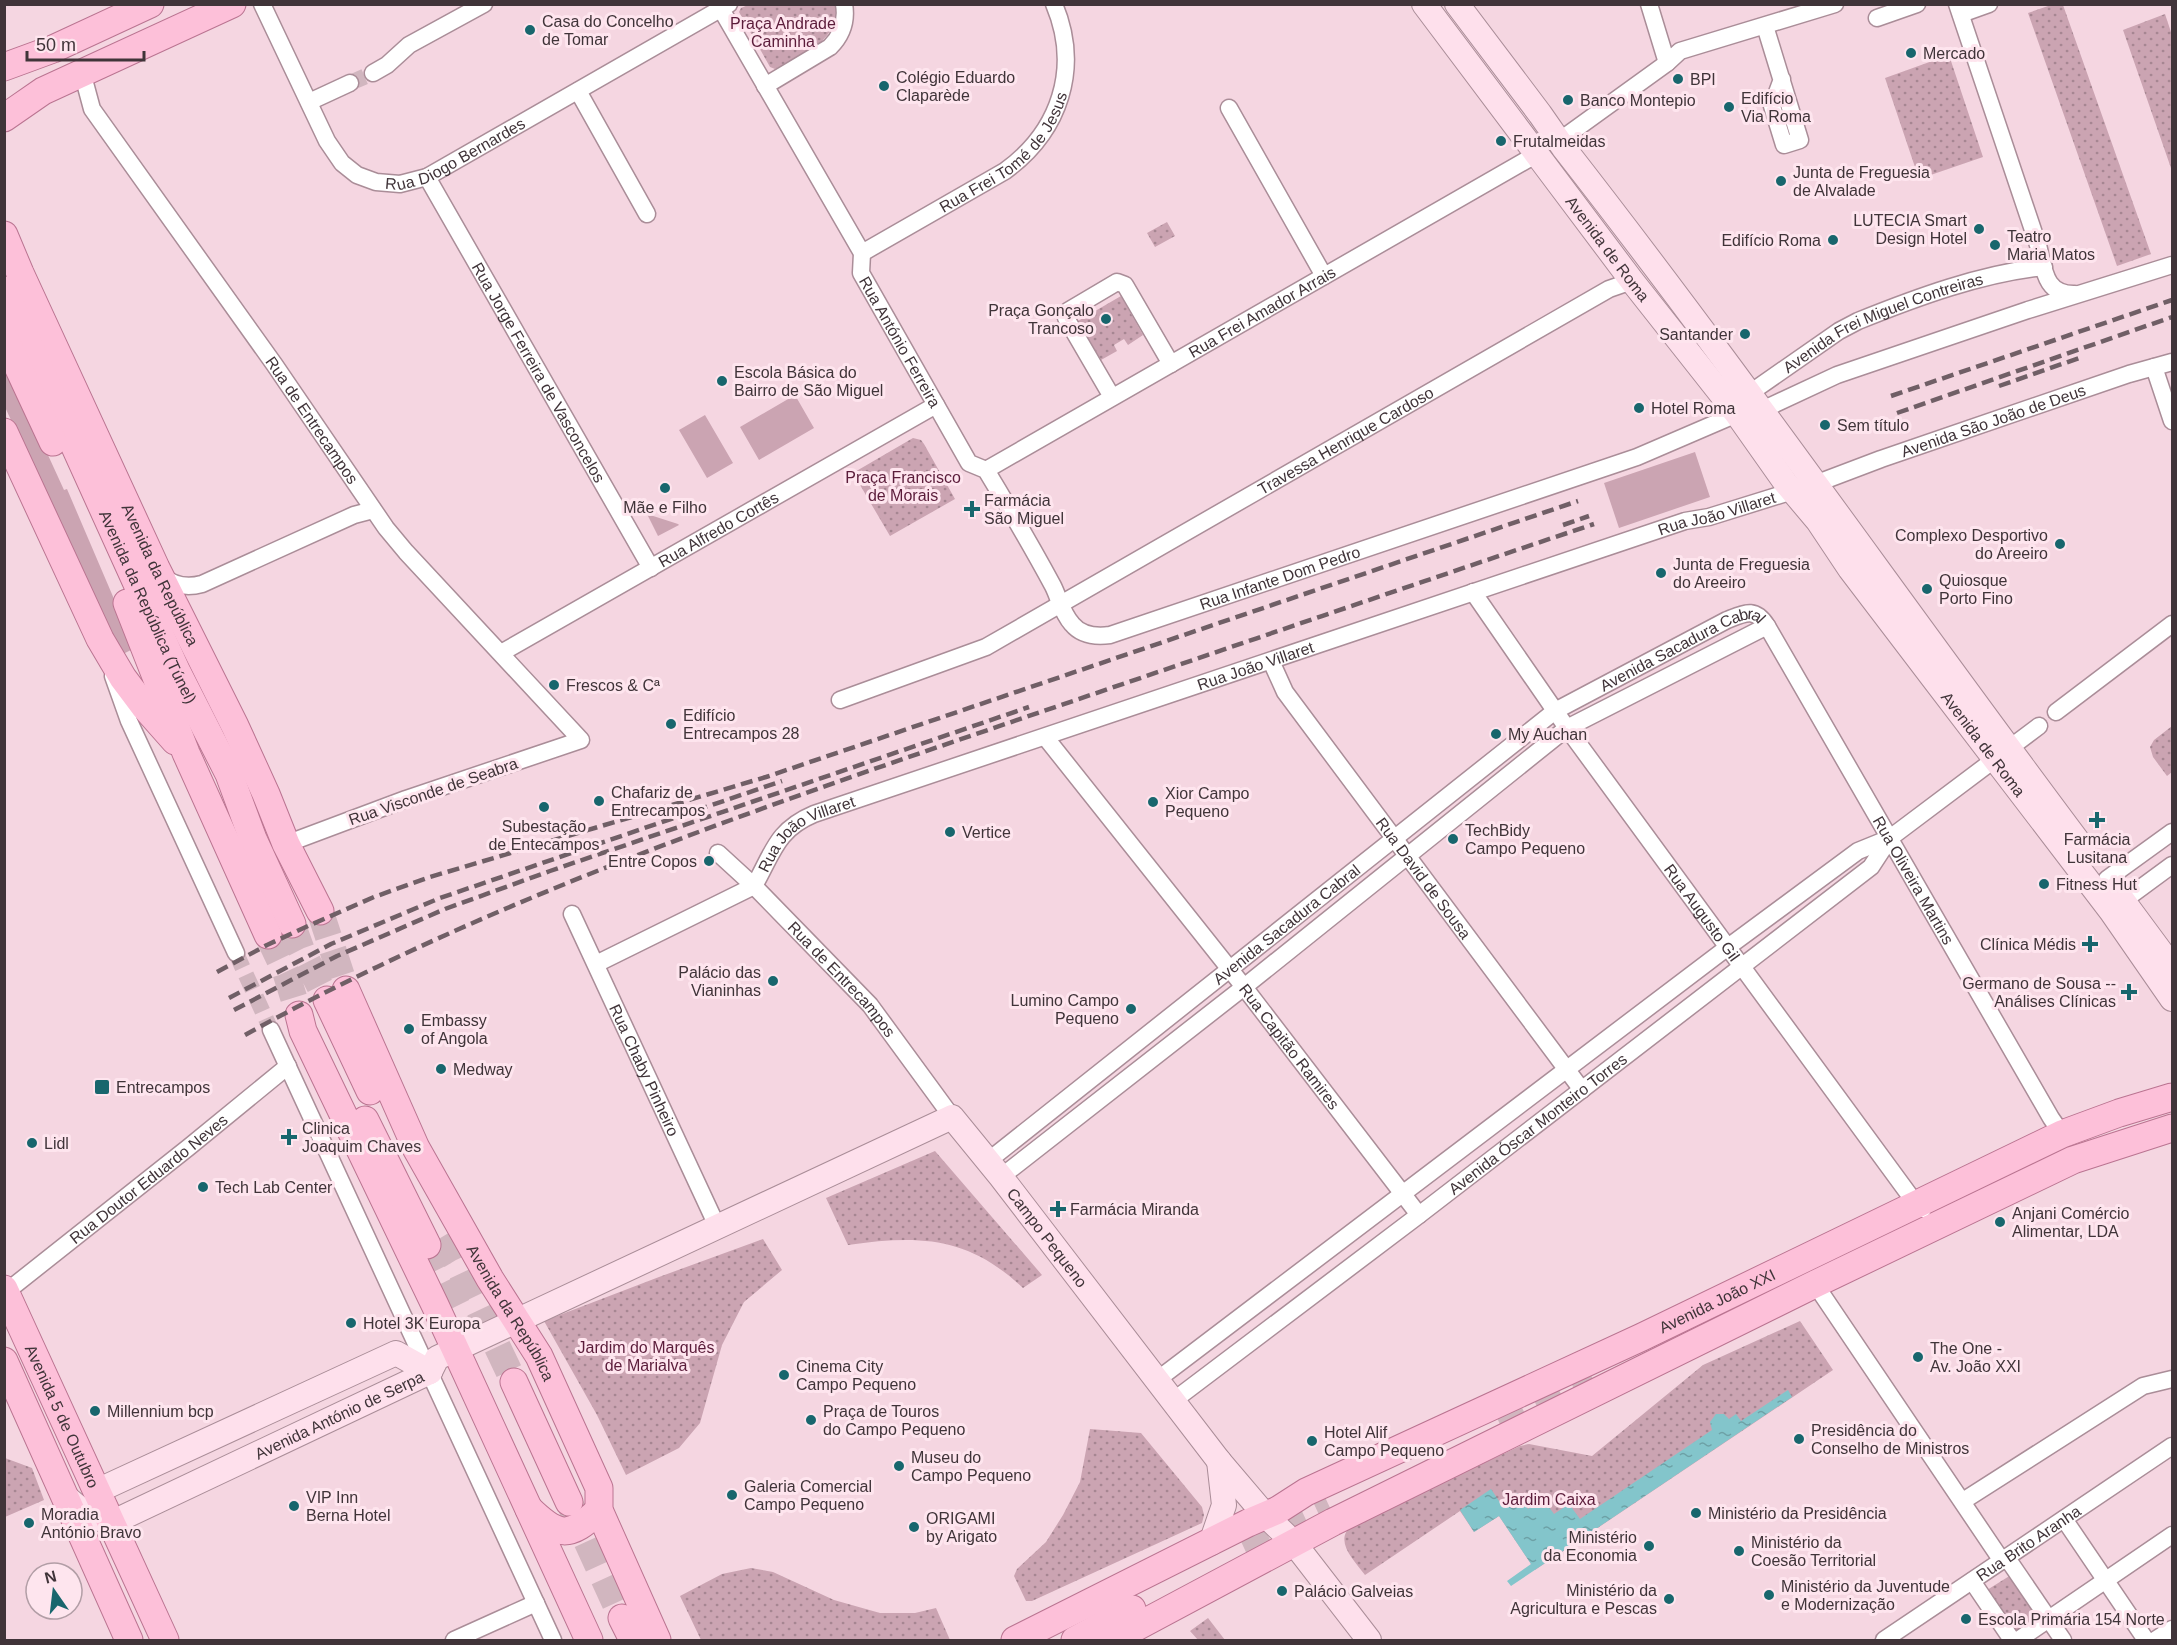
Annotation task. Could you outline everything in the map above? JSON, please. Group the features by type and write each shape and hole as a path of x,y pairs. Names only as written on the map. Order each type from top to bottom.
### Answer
{"main road":[{"path":"4,67 53,49 150,4"},
{"path":"4,118 31,98 232,4"},
{"name":"Avenida de Roma","path":"1424,4 1632,281 1737,414 1804,488"},
{"name":"Avenida de Roma","path":"1457,4 1756,401 1804,488 1818,521 1857,578 2107,879 2117,906 2172,999"},
{"path":"1536,156 1561,144"},
{"name":"Avenida da República","path":"4,235 156,568 239,736 286,844 320,911"},
{"name":"Avenida da República (Túnel)","path":"4,290 177,672 229,774 253,839 280,929 186,753 129,608 4,337"},
{"path":"1737,414 1756,401"},
{"path":"4,432 100,639 123,678 144,706 186,753"},
{"name":"Avenida de Roma","path":"2001,754 2117,906 2172,967"},
{"path":"229,774 286,844"},
{"path":"328,1000 429,1143"},
{"path":"328,1000 435,1241"},
{"path":"328,1000 308,1041 455,1349 550,1507 612,1633"},
{"name":"Avenida da República","path":"328,1000 490,1279 539,1356 599,1488 598,1510 657,1641"},
{"name":"Avenida João XXI","path":"1271,1513 1306,1492 1642,1337 2062,1134 2172,1097"},
{"path":"430,1372 437,1358 516,1319 952,1117"},
{"name":"Campo Pequeno","path":"952,1117 1220,1461 1271,1513 1369,1641"},
{"name":"Avenida João XXI","path":"1294,1543 1640,1369 2073,1160 2172,1128"},
{"path":"2062,1134 2073,1160"},
{"name":"Avenida 5 de Outubro","path":"5,1290 165,1641"},
{"path":"1640,1369 1646,1351 1642,1337"},
{"name":"Avenida António de Serpa","path":"97,1491 396,1353 430,1372"},
{"name":"Avenida 5 de Outubro","path":"4,1361 129,1641"},
{"name":"Avenida António de Serpa","path":"111,1523 430,1372"},
{"path":"506,1386 550,1507 544,1523 567,1532 584,1525 598,1510"},
{"path":"1017,1640 1271,1513 1313,1506 1498,1420"},
{"path":"1211,1543 1224,1505 1220,1461"},
{"path":"67,1498 86,1514 111,1523"},
{"path":"1112,1641 1294,1543"},
{"path":"1075,1641 1245,1550"}],"street":[{"name":"Rua Diogo Bernardes","path":"262,4 332,148 342,163 357,176 376,182 400,184 427,177 725,7"},
{"path":"373,72 387,65 409,45 484,4"},
{"path":"765,86 831,47 844,26 844,4"},
{"name":"Rua Frei Tomé de Jesus","path":"862,253 1005,171 1029,152 1039,140 1048,128 1060,100 1066,70 1065,40 1054,4"},
{"path":"1649,4 1666,63"},
{"path":"1561,144 1680,51 1835,4"},
{"path":"1877,18 1917,4"},
{"path":"1989,4 1959,9 2046,275 2058,292 2079,294"},
{"name":"Rua António Ferreira","path":"725,7 765,86 862,253 861,273 969,463 986,470 1054,588 1060,603"},
{"path":"1765,26 1782,79"},
{"name":"Rua de Entrecampos","path":"86,71 85,83 92,109 274,364 373,510 406,552 581,740"},
{"path":"309,102 350,83"},
{"path":"578,91 647,214"},
{"path":"1228,108 1324,276"},
{"name":"Rua Frei Amador Arrais","path":"986,470 1536,156"},
{"name":"Rua Jorge Ferreira de Vasconcelos","path":"427,177 651,568"},
{"name":"Avenida Frei Miguel Contreiras","path":"1756,401 2028,310 2172,265"},
{"name":"Avenida Frei Miguel Contreiras","path":"1756,401 1839,331 1858,321 1986,277 2019,269 2046,275"},
{"path":"2028,310 2043,298 2046,275"},
{"name":"Travessa Henrique Cardoso","path":"1060,603 1609,289 1632,281"},
{"path":"1112,397 1066,318 1068,311 1117,282 1125,285 1171,364"},
{"name":"Avenida São João de Deus","path":"1804,488 1881,459 2172,362"},
{"path":"2154,367 2172,421"},
{"name":"Rua Alfredo Cortês","path":"501,654 936,405"},
{"name":"Rua Infante Dom Pedro","path":"1060,603 1066,616 1078,629 1093,636 1110,635 1637,457 1737,414"},
{"name":"Rua João Villaret","path":"754,886 777,842 797,821 1685,521 1708,518 1804,488"},
{"path":"156,568 173,584 188,587 202,584 354,515 373,510"},
{"name":"Rua Augusto Gil","path":"1473,592 1554,711 1916,1204 1944,1222"},
{"path":"840,700 986,647 1060,603"},
{"name":"Avenida Sacadura Cabral","path":"1752,613 1761,616 1767,626 1567,728 1115,1088 994,1169 1103,1071 1229,968 1554,711 1735,617 1752,613"},
{"path":"2056,712 2172,624"},
{"name":"Rua Oliveira Martins","path":"1767,626 2062,1134"},
{"path":"100,639 129,721 236,953"},
{"name":"Rua David de Sousa","path":"1271,661 1285,692 1582,1090"},
{"name":"Avenida Óscar Monteiro Torres","path":"1157,1380 1728,947 1858,851 1890,838 2038,726"},
{"name":"Rua Capitão Ramires","path":"1046,738 1244,987 1419,1215"},
{"name":"Rua Visconde de Seabra","path":"286,844 406,799 581,740"},
{"path":"2107,879 2172,832"},
{"name":"Avenida Óscar Monteiro Torres","path":"1173,1401 1871,867 1890,838"},
{"name":"Rua de Entrecampos","path":"718,853 754,886 870,1005 952,1117"},
{"path":"2117,906 2172,865"},
{"path":"596,964 754,886"},
{"name":"Rua Chaby Pinheiro","path":"572,914 717,1226"},
{"path":"271,1030 553,1641"},
{"name":"Rua Doutor Eduardo Neves","path":"5,1290 189,1147 288,1066"},
{"path":"1103,1071 1115,1088"},
{"path":"1815,1284 1963,1501 2063,1641"},
{"path":"1963,1501 2143,1386 2172,1379"},
{"name":"Rua Brito Aranha","path":"1884,1641 2172,1446"},
{"path":"2064,1519 2146,1641"},
{"path":"2018,1641 2172,1535"},
{"path":"1972,1581 2012,1641"},
{"path":"454,1641 536,1603"},
{"path":"2155,1641 2172,1629"}],"green space":[{"name":"Praça Andrade Caminha","path":"835,4 832,27 826,37 796,59 775,69 770,67 739,12 741,8 748,5"},
{"path":"2051,5 2063,5 2151,254 2117,266 2028,13"},
{"path":"2165,14 2172,35 2172,171 2123,30"},
{"path":"1949,55 1983,157 1919,179 1885,78"},
{"path":"1167,222 1175,236 1155,247 1147,233"},
{"path":"1121,296 1143,335 1128,345 1124,339 1114,345 1117,351 1101,360 1078,321"},
{"path":"4,359 64,490 67,489 135,648 119,656 5,407"},
{"path":"795,395 814,428 759,460 740,427"},
{"path":"705,415 733,463 707,478 679,430"},
{"name":"Praça Francisco de Morais","path":"913,438 921,440 924,444 955,499 890,536 853,473"},
{"path":"1695,452 1710,497 1619,528 1604,483"},
{"path":"647,514 678,524 679,525 658,536"},
{"path":"2172,726 2172,772 2167,776 2153,757 2150,747 2154,740"},
{"path":"935,1151 1042,1275 1023,1288 1003,1271 982,1258 942,1243 898,1240 848,1245 826,1198"},
{"name":"Jardim do Marquês de Marialva","path":"763,1239 782,1270 744,1302 722,1345 700,1423 679,1448 626,1475 597,1415 544,1321"},
{"name":"Jardim Caixa","path":"1800,1321 1833,1370 1535,1570 1499,1516 1474,1532 1460,1511 1365,1575 1347,1550 1344,1537 1352,1525 1520,1446 1529,1444 1592,1456 1703,1365"},
{"path":"1090,1429 1141,1433 1202,1507 1204,1515 1202,1523 1032,1601 1026,1601 1014,1576 1017,1569 1046,1542 1063,1515 1080,1482"},
{"path":"5,1458 32,1468 44,1500 5,1517"},
{"path":"751,1568 773,1572 834,1600 880,1613 915,1613 936,1608 950,1640 701,1640 680,1596 722,1574"},
{"path":"2011,1575 2041,1620 2018,1635 1987,1590"},
{"path":"1208,1618 1225,1640 1198,1640 1190,1631"}],"water":[{"path":"1788,1390 1792,1397 1511,1586 1507,1581 1531,1564 1499,1516 1474,1532 1460,1510 1491,1489 1501,1504 1517,1493 1528,1509 1543,1499 1554,1514 1569,1504 1580,1519 1712,1430 1710,1422 1716,1414 1724,1414 1729,1419 1736,1414 1741,1421"}],"tunnel":[{"path":"350,83 373,73"},
{"path":"320,911 346,990"},
{"path":"292,924 301,949 327,1000"},
{"path":"268,935 286,973 299,1015"},
{"path":"236,953 271,1030"},
{"path":"442,1237 456,1260 514,1382"},
{"path":"427,1245 477,1347"},
{"path":"1498,1420 1591,1375"},
{"path":"570,1504 622,1618"},
{"path":"1245,1550 1331,1510"}],"railway":[{"path":"1891,396 2172,300"},
{"path":"1897,413 2172,317"},
{"path":"1999,386 2082,357"},
{"path":"217,972 308,926 374,897 430,877 766,777 1578,501"},
{"path":"1563,525 1589,516"},
{"path":"245,1035 422,946 604,868 696,833 883,766 1594,524"},
{"path":"234,1010 337,956 445,909 1029,707"},
{"path":"229,998 331,944 440,898 782,781"}],"place":[{"name":"Casa do Concelho de Tomar","path":"530,30"},
{"name":"Mercado","path":"1911,53"},
{"name":"BPI","path":"1678,79"},
{"name":"Colégio Eduardo Claparède","path":"884,86"},
{"name":"Banco Montepio","path":"1568,100"},
{"name":"Edifício Via Roma","path":"1729,107"},
{"name":"Frutalmeidas","path":"1501,141"},
{"name":"Junta de Freguesia de Alvalade","path":"1781,181"},
{"name":"LUTECIA Smart Design Hotel","path":"1979,229"},
{"name":"Edifício Roma","path":"1833,240"},
{"name":"Teatro Maria Matos","path":"1995,245"},
{"name":"Praça Gonçalo Trancoso","path":"1106,319"},
{"name":"Santander","path":"1745,334"},
{"name":"Escola Básica do Bairro de São Miguel","path":"722,381"},
{"name":"Hotel Roma","path":"1639,408"},
{"name":"Sem título","path":"1825,425"},
{"name":"Mãe e Filho","path":"665,488"},
{"name":"Farmácia São Miguel","path":"972,509"},
{"name":"Complexo Desportivo do Areeiro","path":"2060,544"},
{"name":"Junta de Freguesia do Areeiro","path":"1661,573"},
{"name":"Quiosque Porto Fino","path":"1927,589"},
{"name":"Frescos & Cª","path":"554,685"},
{"name":"Edifício Entrecampos 28","path":"671,724"},
{"name":"My Auchan","path":"1496,734"},
{"name":"Chafariz de Entrecampos","path":"599,801"},
{"name":"Xior Campo Pequeno","path":"1153,802"},
{"name":"Subestação de Entecampos","path":"544,807"},
{"name":"Farmácia Lusitana","path":"2097,820"},
{"name":"Vertice","path":"950,832"},
{"name":"TechBidy Campo Pequeno","path":"1453,839"},
{"name":"Entre Copos","path":"709,861"},
{"name":"Fitness Hut","path":"2044,884"},
{"name":"Clínica Médis","path":"2090,944"},
{"name":"Palácio das Vianinhas","path":"773,981"},
{"name":"Germano de Sousa -- Análises Clínicas","path":"2129,992"},
{"name":"Lumino Campo Pequeno","path":"1131,1009"},
{"name":"Embassy of Angola","path":"409,1029"},
{"name":"Medway","path":"441,1069"},
{"name":"Entrecampos","path":"102,1087"},
{"name":"Clinica Joaquim Chaves","path":"289,1137"},
{"name":"Lidl","path":"32,1143"},
{"name":"Tech Lab Center","path":"203,1187"},
{"name":"Farmácia Miranda","path":"1058,1209"},
{"name":"Anjani Comércio Alimentar, LDA","path":"2000,1222"},
{"name":"Hotel 3K Europa","path":"351,1323"},
{"name":"The One - Av. João XXI","path":"1918,1357"},
{"name":"Cinema City Campo Pequeno","path":"784,1375"},
{"name":"Millennium bcp","path":"95,1411"},
{"name":"Praça de Touros do Campo Pequeno","path":"811,1420"},
{"name":"Presidência do Conselho de Ministros","path":"1799,1439"},
{"name":"Hotel Alif Campo Pequeno","path":"1312,1441"},
{"name":"Museu do Campo Pequeno","path":"899,1466"},
{"name":"Galeria Comercial Campo Pequeno","path":"732,1495"},
{"name":"VIP Inn Berna Hotel","path":"294,1506"},
{"name":"Ministério da Presidência","path":"1696,1513"},
{"name":"Moradia António Bravo","path":"29,1523"},
{"name":"ORIGAMI by Arigato","path":"914,1527"},
{"name":"Ministério da Economia","path":"1649,1546"},
{"name":"Ministério da Coesão Territorial","path":"1739,1551"},
{"name":"Palácio Galveias","path":"1282,1591"},
{"name":"Ministério da Juventude e Modernização","path":"1769,1595"},
{"name":"Ministério da Agricultura e Pescas","path":"1669,1599"},
{"name":"Escola Primária 154 Norte","path":"1966,1619"}]}
